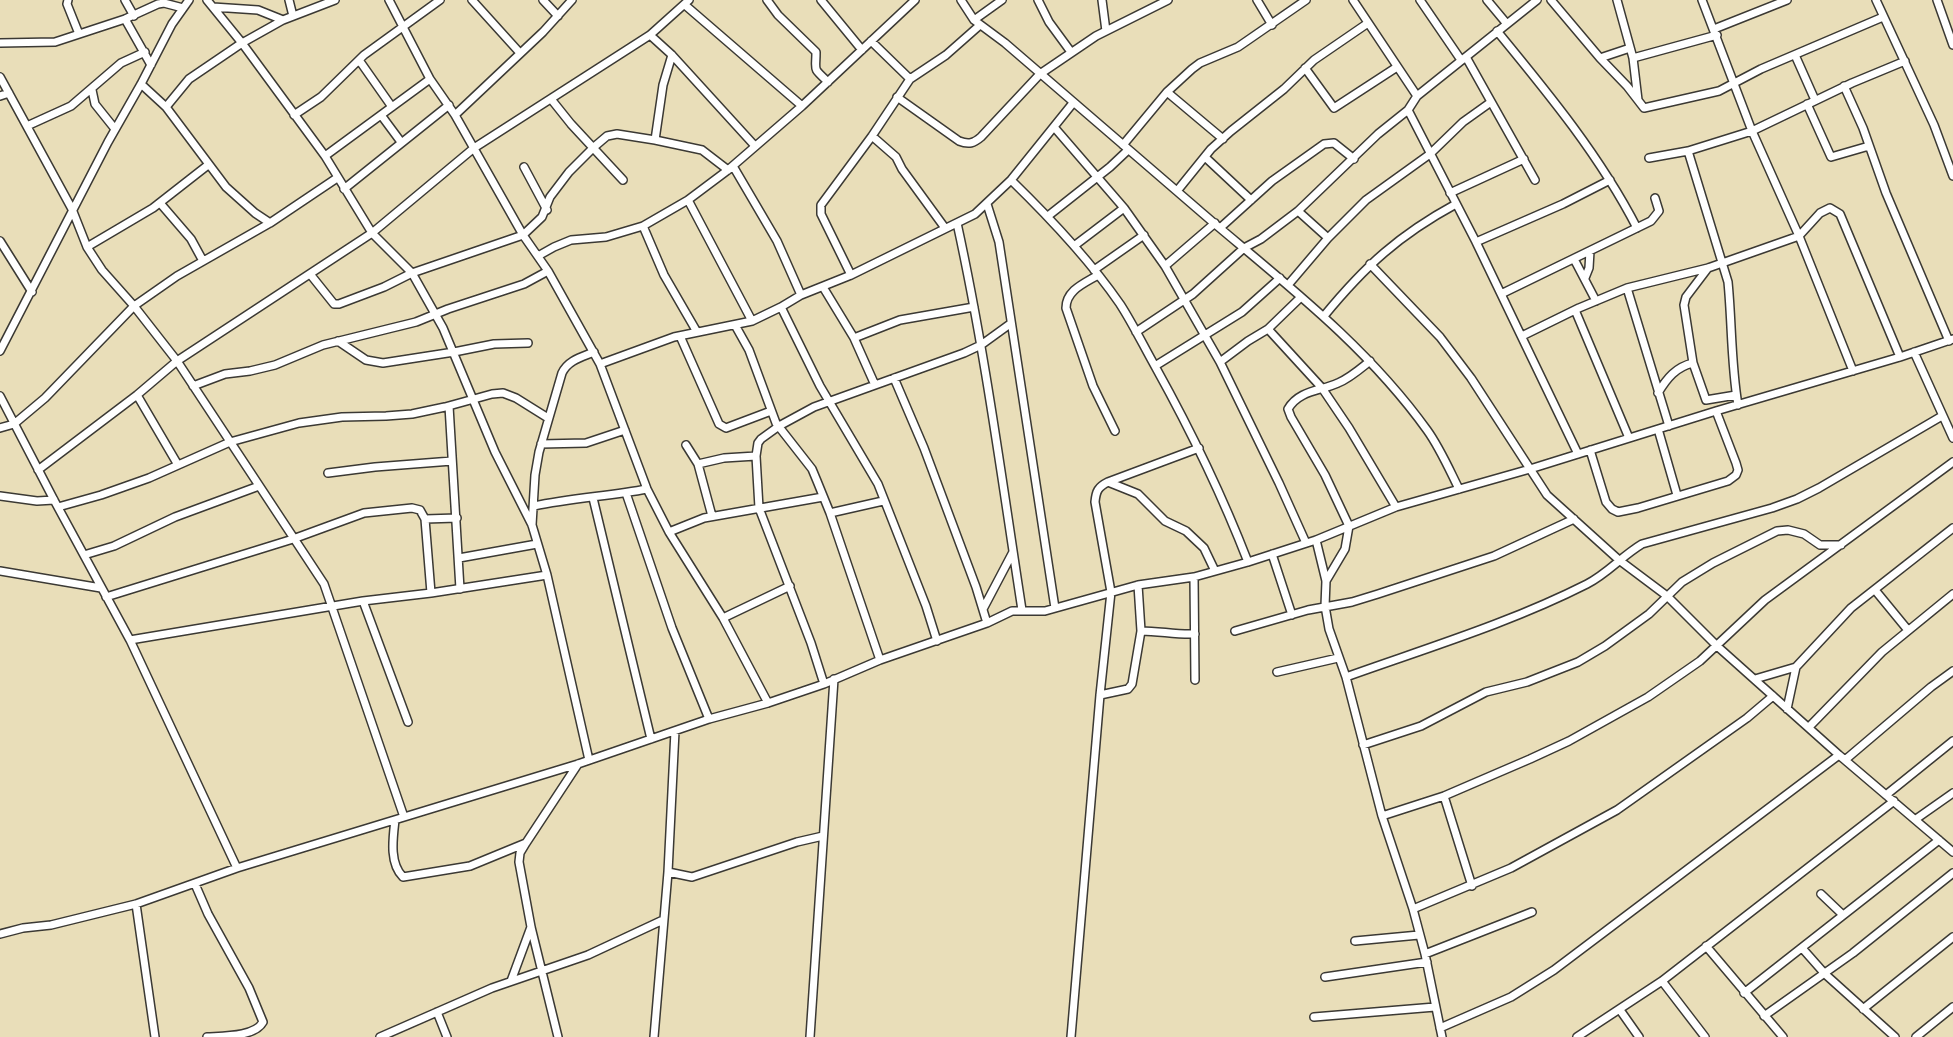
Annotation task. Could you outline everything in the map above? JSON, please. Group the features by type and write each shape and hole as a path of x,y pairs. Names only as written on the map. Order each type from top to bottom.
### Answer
{"street":[{"path":"68,0 67,4 79,34"},
{"path":"125,0 134,16"},
{"path":"0,351 115,129 172,24 189,0"},
{"path":"207,0 242,43 325,156 372,233 412,273 436,314 454,352 471,400 532,525 547,575 589,760"},
{"path":"289,0 293,16"},
{"path":"166,107 189,79 242,43 283,20 335,0"},
{"path":"390,0 430,79 450,105 594,352 647,489 669,532 723,618 768,703"},
{"path":"294,115 321,97 358,60 440,0"},
{"path":"472,0 520,53"},
{"path":"543,0 558,16"},
{"path":"456,115 572,0"},
{"path":"767,0 778,15 816,52 813,64 815,70 828,82"},
{"path":"821,0 862,50"},
{"path":"538,256 564,243 584,238 606,237 643,226 688,200 730,168 802,106 915,0"},
{"path":"961,0 977,22 1005,43 1280,278 1324,316 1370,361 1427,430 1460,489"},
{"path":"851,275 820,209 910,79 946,55 977,22 1002,0"},
{"path":"1038,0 1049,21 1071,52"},
{"path":"1102,0 1106,31"},
{"path":"897,97 960,141 969,144 981,137 1040,74 1106,31 1168,0"},
{"path":"1257,0 1272,25"},
{"path":"1048,216 1098,176 1125,147 1167,92 1185,75 1200,63 1238,47 1306,0"},
{"path":"1353,0 1417,96"},
{"path":"1420,0 1463,58 1535,180"},
{"path":"1487,0 1507,24"},
{"path":"1136,332 1184,301 1244,248 1261,239 1298,211 1378,134 1408,110 1417,96 1537,0"},
{"path":"1551,0 1627,86 1642,107 1646,108 1719,91 1733,82 1883,17"},
{"path":"1617,0 1633,58 1638,102"},
{"path":"1702,0 1752,132 1798,236 1853,371"},
{"path":"1633,58 1716,32 1787,0"},
{"path":"1876,0 1934,125 1953,176"},
{"path":"1937,0 1953,45"},
{"path":"38,470 177,361 372,233 474,148 650,34 687,2 802,106"},
{"path":"0,43 55,42 125,20 158,4 164,3 183,8"},
{"path":"213,7 258,10 283,20"},
{"path":"125,20 151,65"},
{"path":"1177,191 1223,139 1284,89 1305,68 1368,23"},
{"path":"1497,31 1548,93 1610,180 1637,228"},
{"path":"650,34 755,146"},
{"path":"871,41 910,79"},
{"path":"1600,58 1630,48"},
{"path":"27,126 71,106 121,63 145,52"},
{"path":"655,140 663,85 672,55"},
{"path":"1795,55 1815,100"},
{"path":"358,60 392,107"},
{"path":"1649,158 1689,151 1752,132 1815,100 1905,61"},
{"path":"1305,68 1334,108 1397,67"},
{"path":"0,77 72,209 87,248 177,361 324,584 404,817"},
{"path":"325,156 430,79"},
{"path":"141,84 166,107 226,187 255,213 270,222"},
{"path":"0,934 23,928 51,925 136,904 237,868 578,764 709,719 768,703 824,684 880,660 987,623 1005,613 1022,610 1034,612 1055,608 1138,585 1194,577 1248,562 1316,540 1396,507 1530,469 1951,340 1844,87"},
{"path":"92,90 95,104 115,129"},
{"path":"1719,91 1738,96"},
{"path":"1167,92 1223,139"},
{"path":"0,96 9,93"},
{"path":"551,99 623,180"},
{"path":"1288,285 1328,238 1366,200 1430,154 1463,122 1491,102"},
{"path":"600,364 680,336 752,321 801,295 851,275 957,223 987,204 1011,180 1073,103"},
{"path":"1807,104 1832,157 1869,146"},
{"path":"344,189 450,105"},
{"path":"1408,110 1476,242 1578,454"},
{"path":"381,115 401,142"},
{"path":"1054,127 1124,208 1165,266 1220,362 1306,543"},
{"path":"310,274 334,304 384,287 412,273 524,235 547,210 550,197 558,185 594,147 607,136 616,134 702,150 730,168 777,241 801,295"},
{"path":"872,136 896,157 902,169 945,228"},
{"path":"1165,266 1251,200 1272,181 1324,144 1334,143 1354,159"},
{"path":"1689,151 1728,282 1738,405"},
{"path":"1205,157 1251,200"},
{"path":"1450,193 1524,159"},
{"path":"87,248 160,202 208,165"},
{"path":"524,167 547,210"},
{"path":"0,428 14,424 62,382 134,306 177,276 270,222 337,178"},
{"path":"1011,180 1048,216 1096,272 1122,307 1199,448 1248,562"},
{"path":"1476,242 1563,204 1610,180"},
{"path":"1501,294 1651,221 1657,215 1659,207 1655,198"},
{"path":"688,200 752,321"},
{"path":"160,202 191,240 203,261"},
{"path":"987,204 999,242 1055,608"},
{"path":"1324,316 1383,251 1415,227 1456,204"},
{"path":"1074,246 1124,208"},
{"path":"1522,336 1627,288 1708,268 1798,236 1826,210 1833,209 1840,214 1900,357"},
{"path":"1298,211 1328,238"},
{"path":"957,223 981,345 1022,610"},
{"path":"643,226 664,275 697,332"},
{"path":"1115,431 1097,397 1066,308 1068,298 1072,293 1144,235"},
{"path":"0,241 32,292"},
{"path":"1585,278 1589,268 1590,250"},
{"path":"1574,259 1596,302"},
{"path":"1370,264 1440,338 1483,395 1547,495 1619,560 1667,596 1717,645 1842,758 1938,840 1952,849"},
{"path":"1708,268 1686,297 1684,305 1693,363 1706,400 1736,395"},
{"path":"194,386 225,374 275,365 310,349 416,322 447,309 501,293 548,271"},
{"path":"1155,366 1242,312 1280,278"},
{"path":"823,287 854,338 875,385"},
{"path":"1627,288 1669,426"},
{"path":"1220,362 1268,329 1301,297"},
{"path":"782,307 828,401 871,471 926,606 937,641"},
{"path":"854,338 900,320 974,307"},
{"path":"1575,310 1629,438"},
{"path":"824,684 790,586 759,508 756,448 761,439 779,426 828,401 981,345 1010,324"},
{"path":"735,325 754,364 771,411 779,426 812,469 830,513 880,660"},
{"path":"1268,329 1322,388 1349,428 1396,507"},
{"path":"680,336 722,427 726,428 771,411"},
{"path":"338,341 366,360 383,363 494,344 528,343"},
{"path":"532,525 535,475 541,444 564,369 571,362 594,352"},
{"path":"1914,352 1953,438"},
{"path":"1326,580 1345,549 1349,526 1325,475 1288,411 1289,406 1304,394 1342,381 1370,361"},
{"path":"1658,393 1664,382 1677,369 1693,363"},
{"path":"894,378 924,448 987,623"},
{"path":"0,496 56,504 102,495 230,442 299,423 342,417 412,414 492,394 502,393 516,398 548,418"},
{"path":"137,394 178,465"},
{"path":"0,396 130,640 237,868"},
{"path":"449,406 460,589"},
{"path":"1590,450 1604,497 1615,511 1638,508 1731,480 1738,470 1716,411"},
{"path":"1346,677 1504,620 1585,585 1601,576 1642,544 1763,511 1797,499 1820,488 1942,416"},
{"path":"1658,429 1677,495"},
{"path":"541,444 585,443 625,430"},
{"path":"686,445 698,464 712,516"},
{"path":"1071,1037 1111,592 1095,502 1096,491 1108,482 1199,448"},
{"path":"698,464 724,458 756,456"},
{"path":"328,473 452,461"},
{"path":"1382,816 1444,796 1569,741 1683,674 1765,600 1953,462"},
{"path":"1108,482 1138,494 1165,521 1191,535 1204,548 1215,571"},
{"path":"84,555 134,537 175,517 259,486"},
{"path":"534,506 647,489"},
{"path":"626,493 672,628 709,719"},
{"path":"669,532 690,522 712,516 823,497"},
{"path":"593,498 651,739"},
{"path":"830,513 883,501"},
{"path":"106,597 293,539 348,518 377,511 412,508 420,510 426,519 431,593"},
{"path":"426,519 457,518"},
{"path":"1235,630 1378,594 1494,556 1574,519"},
{"path":"1787,709 1797,667 1839,619 1953,528"},
{"path":"1363,745 1421,726 1486,692 1527,682 1578,663 1630,628 1682,582 1713,563 1777,531 1788,530 1804,534 1820,545 1841,545"},
{"path":"1316,540 1326,580 1325,606 1329,629 1346,677 1382,816 1413,909 1427,962 1442,1037"},
{"path":"459,558 537,544"},
{"path":"983,609 1013,552"},
{"path":"1272,554 1292,615"},
{"path":"0,571 101,588"},
{"path":"130,640 363,601 547,575"},
{"path":"1194,577 1195,680"},
{"path":"1100,695 1128,689 1131,686 1141,631 1138,585"},
{"path":"723,618 790,586"},
{"path":"1875,590 1908,629"},
{"path":"1809,727 1882,652 1953,594"},
{"path":"363,601 408,722"},
{"path":"1141,631 1166,632 1179,636 1195,634"},
{"path":"1277,672 1338,658"},
{"path":"1755,680 1797,667"},
{"path":"1440,1028 1511,997 1554,970 1842,758 1953,671"},
{"path":"810,1037 834,679"},
{"path":"1413,909 1511,868 1617,810 1747,718 1773,696"},
{"path":"654,1037 668,872 675,731"},
{"path":"1886,795 1953,741"},
{"path":"558,1037 531,927 519,862 520,853 526,843 578,764"},
{"path":"1916,819 1953,793"},
{"path":"1444,796 1472,886"},
{"path":"1577,1037 1662,981 1894,801"},
{"path":"395,820 393,849 396,865 403,877 470,866 526,843"},
{"path":"668,872 692,877 797,842 823,836"},
{"path":"1744,993 1938,840"},
{"path":"1764,1016 1825,974 1953,873"},
{"path":"195,884 208,914 249,988 263,1022 259,1028 251,1032 207,1037"},
{"path":"1821,894 1843,915"},
{"path":"136,904 155,1037"},
{"path":"1425,954 1532,912"},
{"path":"381,1037 511,981 588,955 663,920"},
{"path":"511,981 531,927"},
{"path":"1355,940 1419,935"},
{"path":"1863,1009 1953,937"},
{"path":"1706,946 1783,1037"},
{"path":"1802,948 1825,974 1890,1036"},
{"path":"1325,977 1427,962"},
{"path":"1662,981 1705,1037"},
{"path":"1314,1017 1435,1007"},
{"path":"1916,1037 1953,1007"},
{"path":"1620,1010 1639,1037"},
{"path":"436,1012 447,1037"}]}
